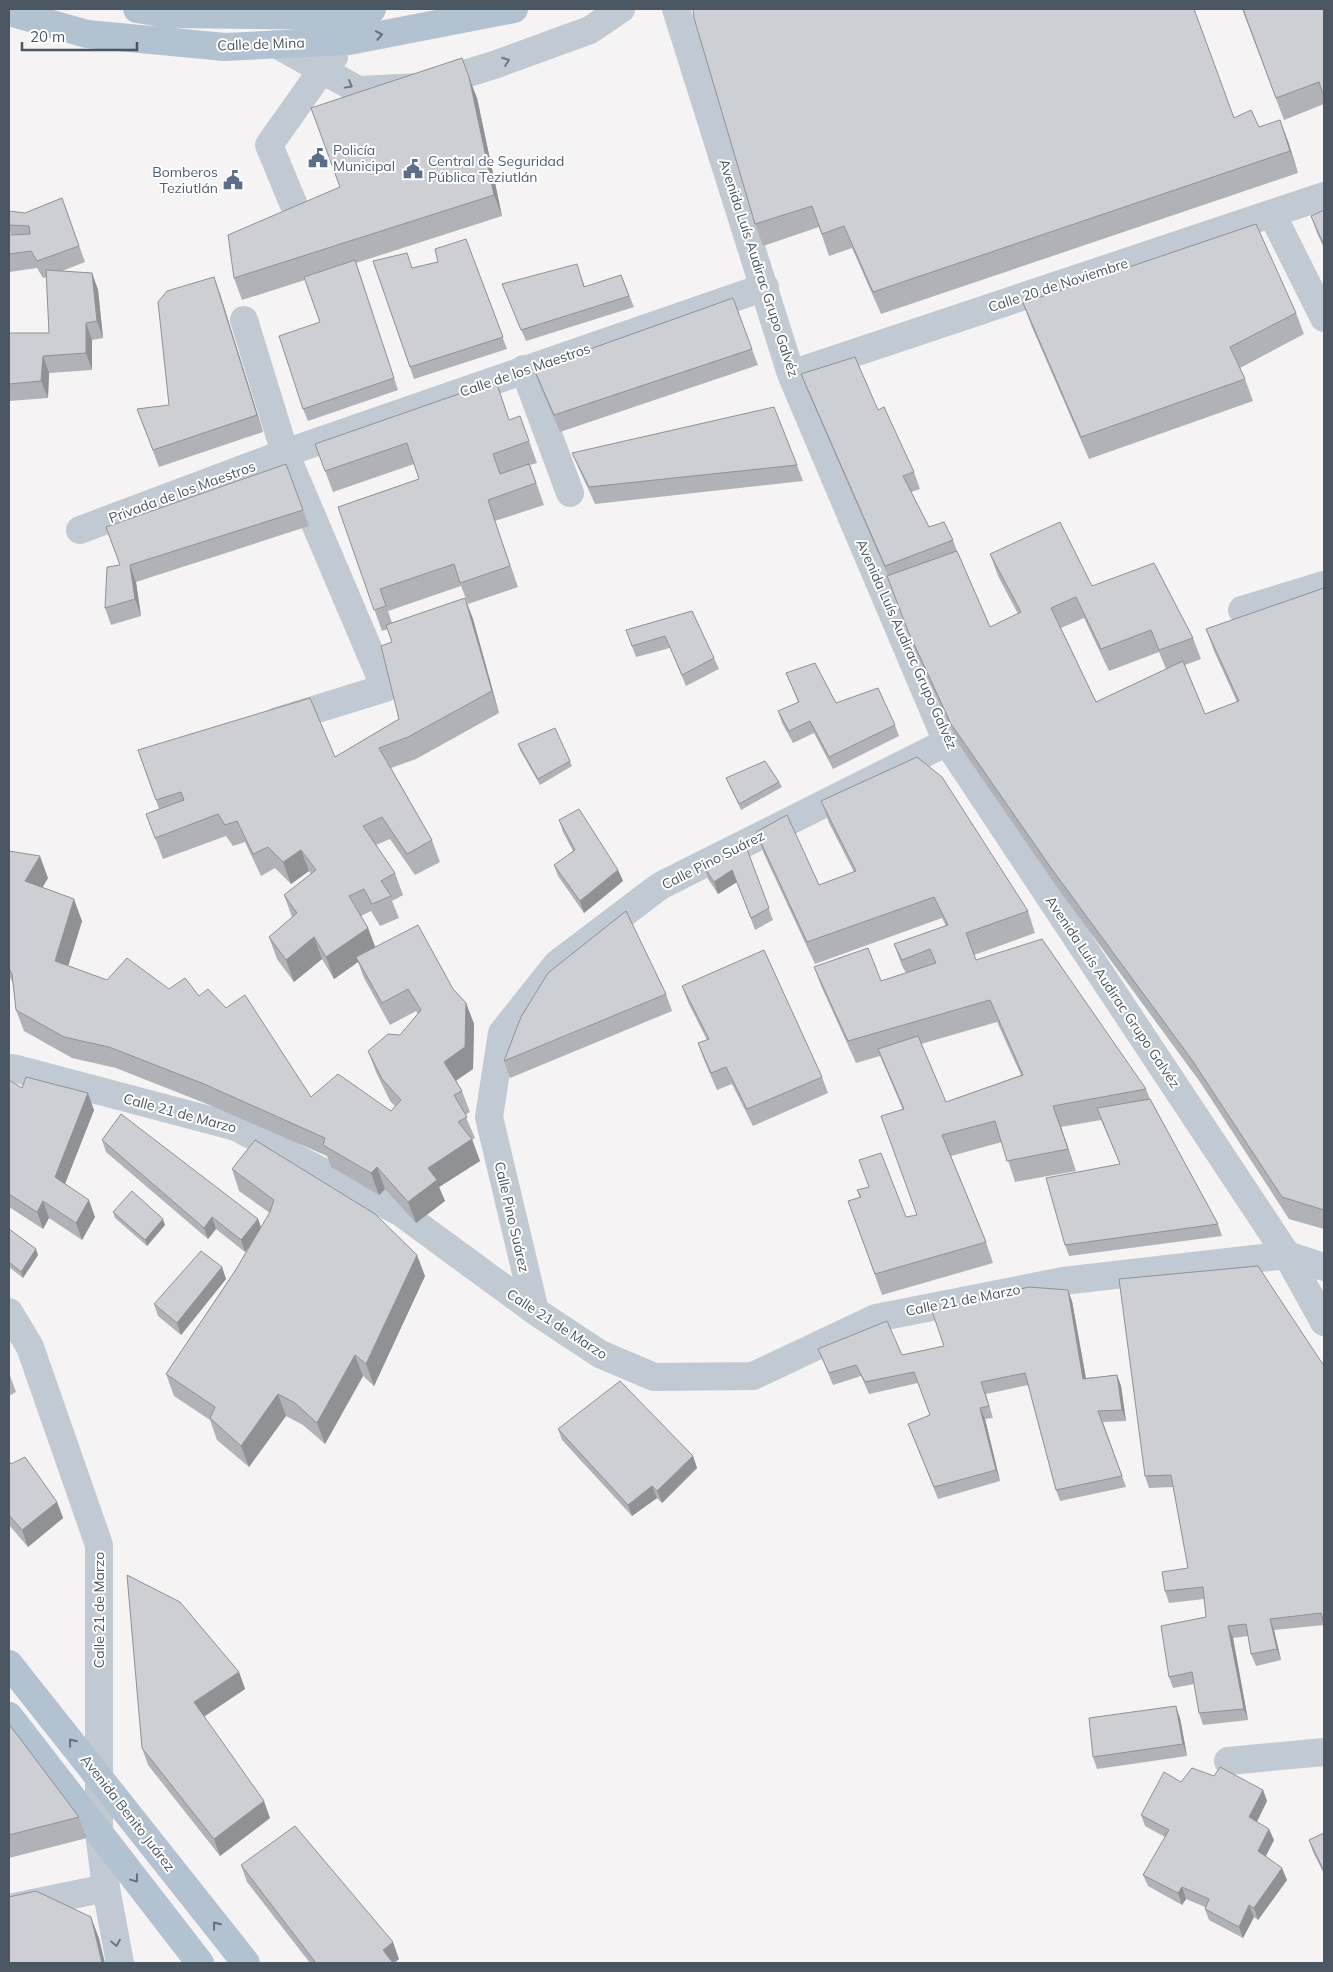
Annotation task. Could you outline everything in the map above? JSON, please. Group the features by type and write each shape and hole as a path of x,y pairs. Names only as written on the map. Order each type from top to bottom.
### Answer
{"main road":[{"path":"137,9 168,14 339,16 372,9"},
{"name":"Calle de Mina","path":"9,12 87,34 225,48 349,41 514,9"},
{"name":"Avenida Benito Juárez","path":"9,1664 246,1963"},
{"path":"9,1716 200,1963"}],"street":[{"path":"276,44 358,90 422,87 494,65 590,30 621,9"},
{"name":"Avenida Luís Audirac Grupo Galvéz","path":"676,9 791,374 947,742 1287,1255 1324,1322"},
{"path":"292,203 269,145 322,70 349,41"},
{"name":"Calle 20 de Noviembre","path":"791,374 1324,196"},
{"path":"1272,214 1324,318"},
{"name":"Calle de los Maestros","path":"284,453 765,287"},
{"path":"244,320 284,453 385,688 255,728"},
{"path":"524,370 570,493"},
{"name":"Privada de los Maestros","path":"80,530 284,453"},
{"path":"1242,610 1324,584"},
{"name":"Calle Pino Suárez","path":"535,1311 488,1118 502,1033 557,964 660,886 947,742"},
{"name":"Calle 21 de Marzo","path":"9,1069 13,1068 236,1127 400,1212 535,1311 600,1354 654,1377 753,1376 876,1318 1063,1281 1287,1255"},
{"path":"1287,1255 1324,1267"},
{"name":"Calle 21 de Marzo","path":"9,1312 30,1347 99,1544 99,1832 106,1888 120,1963"},
{"path":"1228,1761 1324,1752"},
{"path":"9,1908 106,1888"}],"building":[{"path":"693,9 1194,9 1234,118 1251,110 1259,127 1280,120 1290,151 873,292 844,226 822,234 812,206 755,224 694,18"},
{"path":"1243,9 1324,9 1324,97 1319,82 1276,98"},
{"name":"Central de Seguridad Pública Teziutlán","path":"462,58 469,77 494,195 234,278 228,235 340,187 311,108"},
{"path":"62,198 79,246 37,261 31,251 9,254 9,235 30,234 29,226 9,225 9,211 25,213"},
{"path":"1324,210 1324,245 1311,216"},
{"path":"1256,224 1296,313 1230,347 1245,379 1081,437 1023,303"},
{"path":"466,239 503,337 410,367 373,261 407,253 412,268 438,262 435,249"},
{"path":"355,260 394,378 303,409 279,336 320,322 304,277"},
{"path":"577,264 584,287 621,275 629,296 521,330 502,284"},
{"path":"46,270 92,273 97,321 86,323 86,353 43,356 41,381 9,384 9,333 49,333"},
{"path":"214,277 257,415 153,450 137,409 169,405 158,302 167,291"},
{"path":"733,298 752,349 554,415 534,369"},
{"path":"855,357 878,410 884,407 914,472 903,476 929,527 944,522 953,540 885,566 801,374"},
{"path":"496,381 509,420 520,416 529,441 493,454 500,474 529,464 536,483 488,500 510,566 460,583 454,564 380,589 386,606 374,610 338,507 419,479 407,443 325,471 315,444"},
{"path":"774,407 797,465 589,487 572,453"},
{"path":"286,464 303,510 130,565 135,599 105,608 107,567 120,565 106,527"},
{"path":"1060,522 1092,586 1154,563 1193,638 1159,650 1151,630 1101,649 1076,597 1051,608 1096,702 1183,661 1205,714 1239,701 1206,629 1324,588 1324,1210 1282,1197 1192,1060 1051,868 951,724 908,631 887,576 957,551 990,627 1021,612 990,554"},
{"path":"465,598 492,691 408,737 379,748 432,840 407,854 382,817 363,826 395,873 381,881 391,896 372,904 364,889 349,896 368,928 326,957 314,937 286,960 269,937 297,913 284,895 316,870 301,850 283,862 268,847 253,854 237,821 225,825 218,814 155,838 146,814 184,800 181,792 156,800 138,750 310,698 335,757 399,719 381,646 392,642 386,625"},
{"path":"692,611 714,658 682,675 665,636 632,646 626,630"},
{"path":"815,663 836,703 878,688 895,725 829,757 810,721 789,731 778,711 799,702 786,673"},
{"path":"555,728 570,761 538,779 518,744"},
{"path":"917,757 942,777 1028,911 966,933 976,960 1042,939 1146,1089 1053,1106 1068,1149 1007,1161 995,1121 942,1135 986,1242 875,1274 848,1201 861,1197 857,1190 869,1187 859,1160 881,1153 906,1217 917,1215 881,1116 904,1109 878,1049 918,1036 946,1102 1023,1075 990,1000 848,1041 814,967 868,948 881,981 936,963 930,949 902,960 894,944 948,925 934,897 807,942 756,832 787,815 819,885 856,871 821,801"},
{"path":"765,761 779,782 739,804 726,778"},
{"path":"579,809 618,870 580,901 554,865 575,850 559,820"},
{"path":"745,844 769,908 751,918 732,870 714,882 704,867"},
{"path":"9,851 40,856 25,881 74,899 55,961 107,980 127,958 169,989 185,978 199,996 208,989 226,1008 245,995 311,1097 338,1074 391,1111 401,1100 382,1079 368,1051 388,1034 400,1035 421,1010 408,989 382,1003 356,957 418,925 453,989 466,1003 465,1047 444,1062 462,1091 454,1095 467,1117 458,1122 472,1139 428,1168 437,1180 408,1202 377,1167 371,1173 323,1145 325,1138 204,1084 109,1047 64,1037 16,1010 12,974 9,968"},
{"path":"626,911 666,994 504,1061 521,1017 548,973"},
{"path":"764,950 822,1077 747,1109 726,1067 711,1073 698,1043 709,1039 682,986"},
{"path":"26,1077 88,1093 55,1177 89,1200 76,1223 43,1201 37,1212 9,1194 9,1080 22,1088"},
{"path":"1150,1099 1218,1224 1065,1245 1046,1178 1120,1164 1097,1108"},
{"path":"121,1114 258,1219 241,1240 212,1217 204,1228 102,1140"},
{"path":"255,1140 375,1214 417,1255 366,1364 355,1355 317,1423 295,1403 278,1394 241,1446 210,1418 215,1407 166,1374 235,1271 270,1212 274,1200 232,1169"},
{"path":"132,1191 163,1219 145,1240 113,1212"},
{"path":"9,1229 36,1249 21,1272 9,1262"},
{"path":"201,1251 222,1267 177,1323 154,1304"},
{"path":"1258,1266 1324,1366 1324,1624 1321,1613 1270,1619 1277,1649 1251,1654 1246,1624 1228,1626 1244,1709 1199,1713 1192,1672 1169,1677 1161,1626 1206,1617 1203,1587 1165,1591 1162,1572 1188,1568 1171,1475 1145,1476 1119,1279"},
{"path":"1029,1287 1068,1290 1083,1379 1117,1375 1122,1410 1098,1411 1122,1476 1056,1490 1025,1373 981,1382 989,1406 980,1408 996,1470 934,1487 908,1424 930,1415 914,1372 865,1382 856,1365 829,1373 818,1349 887,1321 902,1355 944,1346 932,1311"},
{"path":"620,1381 693,1456 657,1491 652,1486 628,1505 558,1429"},
{"path":"25,1457 57,1502 22,1530 9,1515 9,1461 11,1464"},
{"path":"127,1575 180,1602 239,1672 194,1702 264,1801 214,1839 142,1748"},
{"path":"1176,1706 1183,1744 1093,1757 1089,1718"},
{"path":"9,1724 79,1817 9,1835"},
{"path":"1220,1767 1263,1790 1249,1817 1269,1829 1258,1851 1282,1868 1254,1908 1249,1905 1239,1927 1205,1909 1209,1899 1182,1887 1178,1893 1143,1875 1169,1830 1141,1815 1164,1772 1181,1782 1192,1768 1214,1776"},
{"path":"295,1826 393,1942 383,1950 393,1963 316,1963 241,1865"},
{"path":"1324,1833 1324,1871 1309,1840"},
{"path":"36,1891 91,1917 102,1963 9,1963 9,1897"}],"place":[{"name":"Policía Municipal","path":"318,158"},
{"name":"Central de Seguridad Pública Teziutlán","path":"413,169"},
{"name":"Bomberos Teziutlán","path":"233,180"}]}
